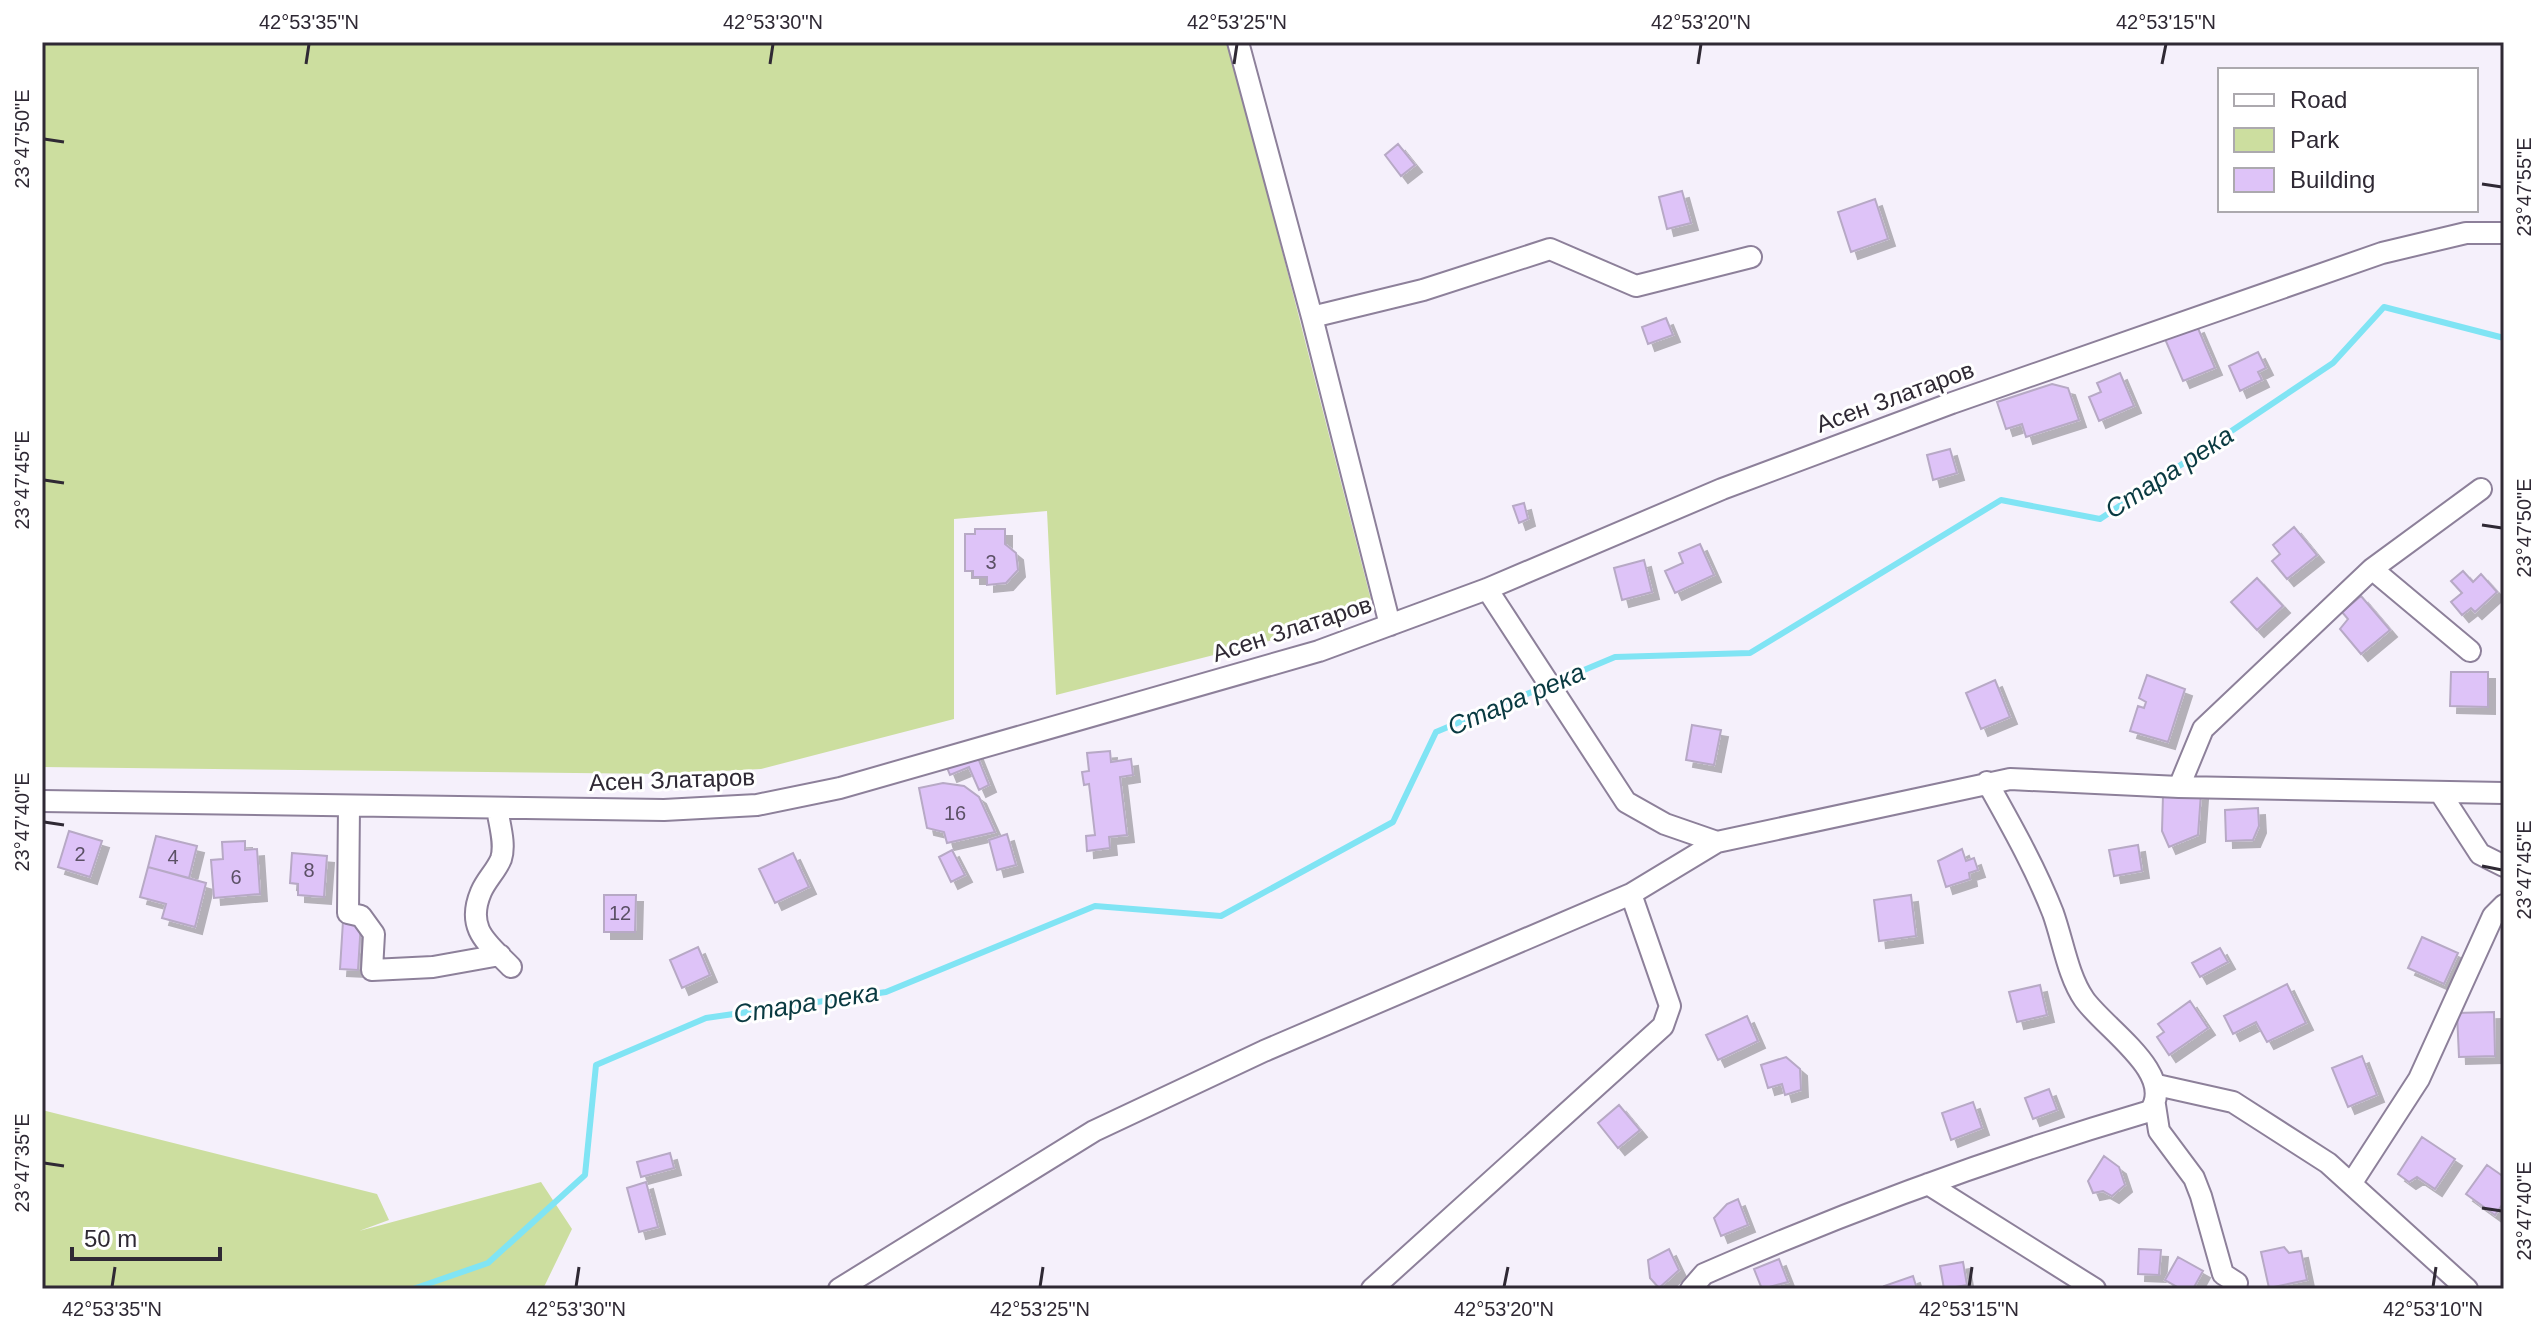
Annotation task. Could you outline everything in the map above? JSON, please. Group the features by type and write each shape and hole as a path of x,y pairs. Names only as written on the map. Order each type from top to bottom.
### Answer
{"street":[{"path":"1238,42 1390,625"},
{"name":"Асен Златаров","path":"42,801 664,810 757,805 840,788 1319,651 1487,589 1722,489 1952,403 2382,253 2466,233 2504,233"},
{"path":"1312,317 1423,290 1550,249 1636,286 1751,257"},
{"path":"2179,787 2203,729 2372,569 2481,489"},
{"path":"2372,569 2470,651"},
{"path":"1487,589 1626,802 1665,824 1717,842"},
{"path":"839,1289 1094,1131 1151,1103 1631,894 1717,842 2010,779 2179,787 2504,793"},
{"path":"1987,782 2027,852 2063,941 2078,991 2101,1023 2136,1051 2156,1095 2159,1131 2194,1178 2223,1274 2237,1283"},
{"path":"2441,794 2480,854 2504,866"},
{"path":"349,806 348,913 361,916 374,934 372,970 381,973 505,961 489,949 478,931 476,909 481,891 500,859 497,808"},
{"path":"1372,1289 1663,1026 1670,1006 1631,894"},
{"path":"2351,1184 2419,1079 2493,916 2504,905"},
{"path":"1691,1289 1704,1274 1840,1215 2048,1141 2150,1111 2156,1095"},
{"path":"2156,1095 2233,1102 2328,1163 2467,1289"},
{"path":"1928,1184 2095,1289"}],"green space":[{"path":"42,42 1229,42 1372,604 1316,629 1056,695 1047,511 954,519 954,719 761,769 665,774 42,767"},
{"path":"42,1110 377,1194 389,1220 359,1231 541,1182 572,1229 543,1289 42,1289"}],"building":[{"path":"1398,144 1415,165 1401,176 1385,155"},
{"path":"1682,191 1691,223 1667,229 1659,197"},
{"path":"1875,199 1888,239 1851,252 1838,212"},
{"path":"1666,318 1673,335 1648,344 1642,327"},
{"path":"2197,326 2215,368 2183,381 2165,339"},
{"path":"2258,352 2266,368 2258,372 2262,380 2240,391 2229,366"},
{"path":"2120,373 2134,406 2099,421 2089,397 2101,392 2097,383"},
{"path":"2052,384 2068,388 2079,420 2026,437 2022,424 2006,429 1997,402"},
{"path":"1950,449 1957,473 1933,480 1927,455"},
{"path":"1524,503 1528,519 1519,523 1513,506"},
{"path":"2294,527 2317,555 2287,579 2272,561 2280,554 2273,545"},
{"path":"975,529 1005,529 1005,544 1016,553 1018,570 1006,583 987,585 987,577 973,577 973,571 965,571 965,534 975,534"},
{"path":"1700,544 1714,575 1675,593 1665,571 1683,563 1679,553"},
{"path":"1644,560 1652,592 1622,600 1614,568"},
{"path":"2463,571 2473,582 2481,574 2497,592 2475,612 2471,608 2462,615 2451,602 2462,593 2451,581"},
{"path":"2257,578 2283,606 2257,630 2231,602"},
{"path":"2361,596 2390,630 2361,654 2340,629 2348,619 2342,612"},
{"path":"2451,672 2488,672 2488,707 2450,706"},
{"path":"2147,675 2185,689 2168,742 2130,731 2138,706 2144,708 2146,702 2139,698"},
{"path":"1995,680 2010,717 1981,729 1966,693"},
{"path":"1692,725 1721,730 1714,765 1686,760"},
{"path":"1110,751 1111,762 1131,759 1133,775 1120,777 1127,835 1109,837 1110,848 1087,851 1086,836 1095,835 1089,784 1084,785 1082,772 1089,771 1087,753"},
{"path":"976,753 989,785 979,790 969,767 950,775 946,765"},
{"path":"943,783 964,786 979,797 995,832 947,843 944,832 927,828 919,788"},
{"path":"2201,793 2198,835 2169,847 2162,831 2163,795"},
{"path":"2258,808 2259,826 2253,840 2226,841 2225,810"},
{"path":"69,831 102,841 90,877 58,867"},
{"path":"1007,834 1016,865 997,870 989,840"},
{"path":"156,836 197,846 189,878 148,867"},
{"path":"245,841 245,850 257,849 260,894 214,898 211,860 223,859 222,842"},
{"path":"2138,845 2142,871 2114,876 2109,850"},
{"path":"1962,849 1966,861 1974,858 1978,870 1969,873 1970,879 1946,887 1938,861"},
{"path":"952,850 965,875 951,882 939,857"},
{"path":"292,853 327,856 324,897 298,895 298,884 290,883"},
{"path":"793,853 809,887 775,903 759,869"},
{"path":"148,867 206,883 195,927 162,918 166,904 140,897"},
{"path":"604,895 636,895 635,932 604,932"},
{"path":"1911,895 1916,936 1879,941 1874,900"},
{"path":"343,921 361,922 358,970 340,969"},
{"path":"2422,937 2458,953 2444,984 2408,968"},
{"path":"698,947 710,975 682,988 670,960"},
{"path":"2220,948 2228,962 2200,977 2192,963"},
{"path":"2287,984 2306,1023 2267,1042 2256,1022 2233,1034 2224,1016"},
{"path":"2040,985 2047,1015 2017,1022 2009,992"},
{"path":"2190,1001 2208,1028 2169,1055 2157,1037 2164,1032 2158,1024"},
{"path":"2494,1012 2495,1056 2459,1057 2457,1013"},
{"path":"1747,1016 1758,1041 1718,1060 1706,1035"},
{"path":"2362,1056 2377,1095 2348,1107 2332,1068"},
{"path":"1786,1057 1800,1069 1801,1090 1785,1095 1782,1084 1768,1088 1761,1065"},
{"path":"2049,1089 2057,1110 2033,1119 2025,1098"},
{"path":"1973,1102 1982,1128 1951,1140 1942,1113"},
{"path":"1619,1105 1640,1130 1618,1148 1598,1123"},
{"path":"2422,1137 2455,1159 2435,1189 2417,1177 2409,1182 2398,1174"},
{"path":"670,1153 674,1168 641,1177 637,1162"},
{"path":"2104,1156 2119,1167 2125,1185 2112,1196 2103,1191 2093,1193 2088,1181"},
{"path":"2487,1165 2504,1177 2504,1202 2495,1215 2466,1194"},
{"path":"646,1182 658,1227 639,1232 627,1188"},
{"path":"1738,1199 1748,1225 1721,1236 1714,1218 1727,1204"},
{"path":"2284,1247 2289,1253 2301,1251 2307,1280 2269,1288 2261,1252"},
{"path":"1669,1249 1679,1270 1659,1288 1650,1278 1648,1260"},
{"path":"2139,1249 2161,1250 2159,1275 2138,1274"},
{"path":"2178,1257 2203,1271 2193,1289 2181,1289 2165,1280"},
{"path":"1779,1259 1788,1282 1762,1289 1754,1269"},
{"path":"1963,1262 1967,1285 1944,1289 1940,1266"},
{"path":"1913,1276 1917,1289 1885,1289 1884,1286"}],"waterway":[{"name":"Стара река","path":"413,1289 488,1263 585,1175 596,1065 706,1018 886,992 1095,906 1221,916 1393,822 1436,732 1615,657 1750,653 2001,500 2100,519 2333,363 2384,307 2504,338"}]}
